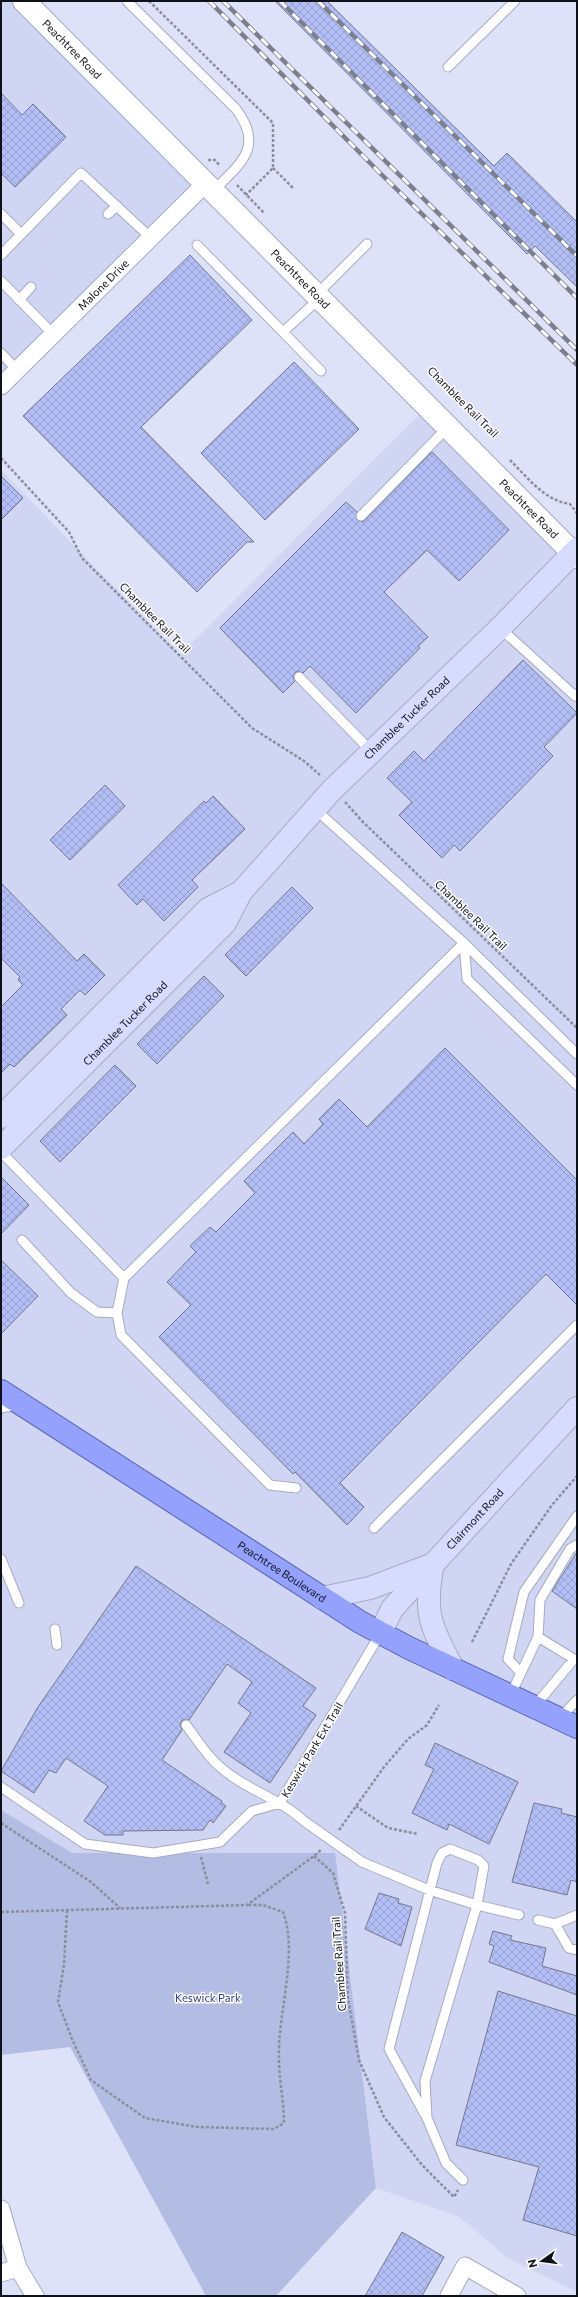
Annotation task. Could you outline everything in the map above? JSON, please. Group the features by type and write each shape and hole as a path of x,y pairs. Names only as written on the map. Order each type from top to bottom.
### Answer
{"highway":[{"name":"Peachtree Boulevard","path":"1,1391 11,1406 380,1634 568,1722"}],"main road":[{"name":"Chamblee Tucker Road","path":"1,1148 225,923 241,892 332,790 576,553"},
{"name":"Chamblee Tucker Road","path":"1,1117 208,909 241,892"},
{"name":"Clairmont Road","path":"380,1634 392,1609 577,1408"},
{"path":"322,1598 370,1588 435,1562"},
{"path":"435,1562 428,1609 432,1628 453,1669"}],"street":[{"name":"Peachtree Road","path":"24,1 448,427 576,553"},
{"name":"Malone Drive","path":"1,386 18,371 151,238 209,187"},
{"path":"1,2209 18,2268 35,2296"},
{"path":"449,2296 465,2266 514,2295"},
{"path":"1,2273 18,2268"}],"lane":[{"path":"127,1 236,110 246,126 249,140 248,152 209,187"},
{"path":"448,67 515,1"},
{"path":"1,254 81,173 151,238"},
{"path":"108,214 116,206"},
{"path":"1,214 21,234"},
{"path":"283,332 367,244"},
{"path":"197,245 320,371"},
{"path":"1,281 54,335"},
{"path":"19,300 32,287"},
{"path":"1,353 18,371"},
{"path":"361,516 448,427"},
{"path":"500,628 575,696 577,694"},
{"path":"299,677 372,752"},
{"path":"316,809 464,943 577,1054"},
{"path":"464,943 467,979 577,1085"},
{"path":"296,1488 270,1485 121,1335 116,1313 124,1278 464,943"},
{"path":"1,1152 124,1278"},
{"path":"22,1240 71,1293 97,1312 116,1313"},
{"path":"374,1528 577,1325"},
{"path":"521,1673 508,1659 524,1592 577,1516"},
{"path":"510,1696 538,1637 540,1600 570,1549 577,1545"},
{"path":"1,1559 19,1603"},
{"path":"55,1629 57,1645"},
{"name":"Keswick Park Ext Trail","path":"1,1786 85,1844 153,1853 220,1842 252,1811 280,1803 380,1634"},
{"path":"534,1707 576,1658 538,1637"},
{"path":"568,1722 577,1700"},
{"path":"186,1725 218,1766 252,1789 280,1803 304,1822 362,1862 429,1890 477,1905 519,1915"},
{"path":"427,2118 425,2081 477,1905 484,1866 478,1860 450,1849 442,1853 437,1863 429,1890 420,1936 389,2049 427,2118 446,2163 463,2180"},
{"path":"538,1920 556,1924 577,1915"},
{"path":"556,1924 569,1948 577,1950"}],"path":[{"path":"273,168 294,189"},
{"path":"505,455 538,488 561,503 570,504 577,513"},
{"name":"Chamblee Rail Trail","path":"1,458 69,532 82,558 252,728 304,761 316,771"},
{"name":"Chamblee Rail Trail","path":"356,812 362,821 577,1028"},
{"path":"472,1642 511,1564 552,1505 577,1476"},
{"path":"338,1831 384,1767 408,1739 427,1725 439,1705"},
{"path":"356,1806 388,1828 418,1834"},
{"path":"1,1822 91,1882 120,1909"},
{"path":"247,1905 314,1856 324,1846"},
{"name":"Chamblee Rail Trail","path":"314,1856 333,1873 344,1913 348,1999 359,2060 384,2117 422,2165 454,2196 463,2180"},
{"path":"201,1857 208,1884"},
{"path":"1,1912 67,1910 120,1909 247,1905 264,1905 283,1912 287,1923 288,1951 278,2058 284,2123 274,2129 197,2127 145,2118 91,2080 72,2039 58,2002 64,1965 67,1910"}],"shaded area":[{"path":"1,1 24,1 206,183 1,373"},
{"path":"431,403 577,542 577,2292 508,2258 458,2216 376,2188 352,1992 130,1899 1,1820 1,470 180,655"}],"green space":[{"name":"Keswick Park","path":"1,1810 72,1853 335,1853 376,2188 276,2296 206,2296 70,2047 1,2055"}],"building":[{"path":"275,1 327,1 494,166 507,153 577,222 577,287 535,246 527,254"},
{"path":"1,93 22,115 33,104 66,137 15,187 1,173"},
{"path":"190,255 252,320 141,427 254,542 247,542 197,592 23,416"},
{"path":"294,362 359,429 265,520 201,453"},
{"path":"432,452 509,530 459,581 427,550 384,592 428,637 418,646 420,648 356,713 310,666 303,673 298,671 295,673 293,678 295,681 283,693 220,628 346,502 357,512 357,520 363,522"},
{"path":"1,476 23,498 1,520"},
{"path":"523,660 577,713 544,747 553,756 460,851 454,845 442,858 399,815 412,802 387,778 414,751 424,761"},
{"path":"105,785 125,806 70,860 50,840"},
{"path":"213,796 245,829 192,880 198,887 164,921 143,899 137,905 118,885 204,801 206,803"},
{"path":"1,883 77,961 84,954 105,975 85,995 80,990 61,1009 67,1015 14,1067 10,1064 1,1073 1,1007 23,985 18,980 20,977 1,958"},
{"path":"292,887 313,908 246,976 225,955"},
{"path":"204,976 224,996 157,1064 137,1044"},
{"path":"445,1048 577,1180 577,1305 546,1274 340,1483 364,1507 347,1525 295,1472 293,1474 159,1337 191,1305 167,1282 196,1252 190,1246 210,1227 216,1232 255,1193 244,1181 293,1132 304,1144 323,1124 319,1119 339,1099 367,1127"},
{"path":"115,1065 136,1086 60,1162 40,1141"},
{"path":"1,1177 29,1205 1,1234"},
{"path":"1,1260 38,1296 1,1334"},
{"path":"577,1552 577,1609 552,1591"},
{"path":"136,1566 316,1688 303,1706 316,1715 270,1783 224,1752 251,1713 238,1703 252,1682 227,1664 189,1720 182,1720 180,1725 182,1730 162,1760 222,1801 221,1803 226,1806 213,1823 210,1820 203,1830 123,1831 123,1835 105,1835 84,1821 108,1786 66,1758 56,1773 49,1770 34,1793 1,1771 38,1707"},
{"path":"435,1743 518,1782 489,1844 449,1824 447,1830 412,1813 434,1769 425,1765"},
{"path":"534,1803 562,1809 561,1813 577,1817 577,1882 571,1880 567,1895 512,1882"},
{"path":"379,1893 399,1899 398,1903 412,1907 401,1946 365,1929"},
{"path":"493,1931 512,1936 510,1940 546,1948 542,1966 577,1976 577,1995 489,1962 494,1946 489,1944"},
{"path":"498,1991 577,2016 577,2236 523,2220 539,2167 456,2145"},
{"path":"402,2232 444,2257 422,2296 365,2296"}],"railway":[{"path":"209,1 381,174 577,365"},
{"path":"223,1 577,350"},
{"path":"280,1 577,298"},
{"path":"318,1 577,256"}]}
